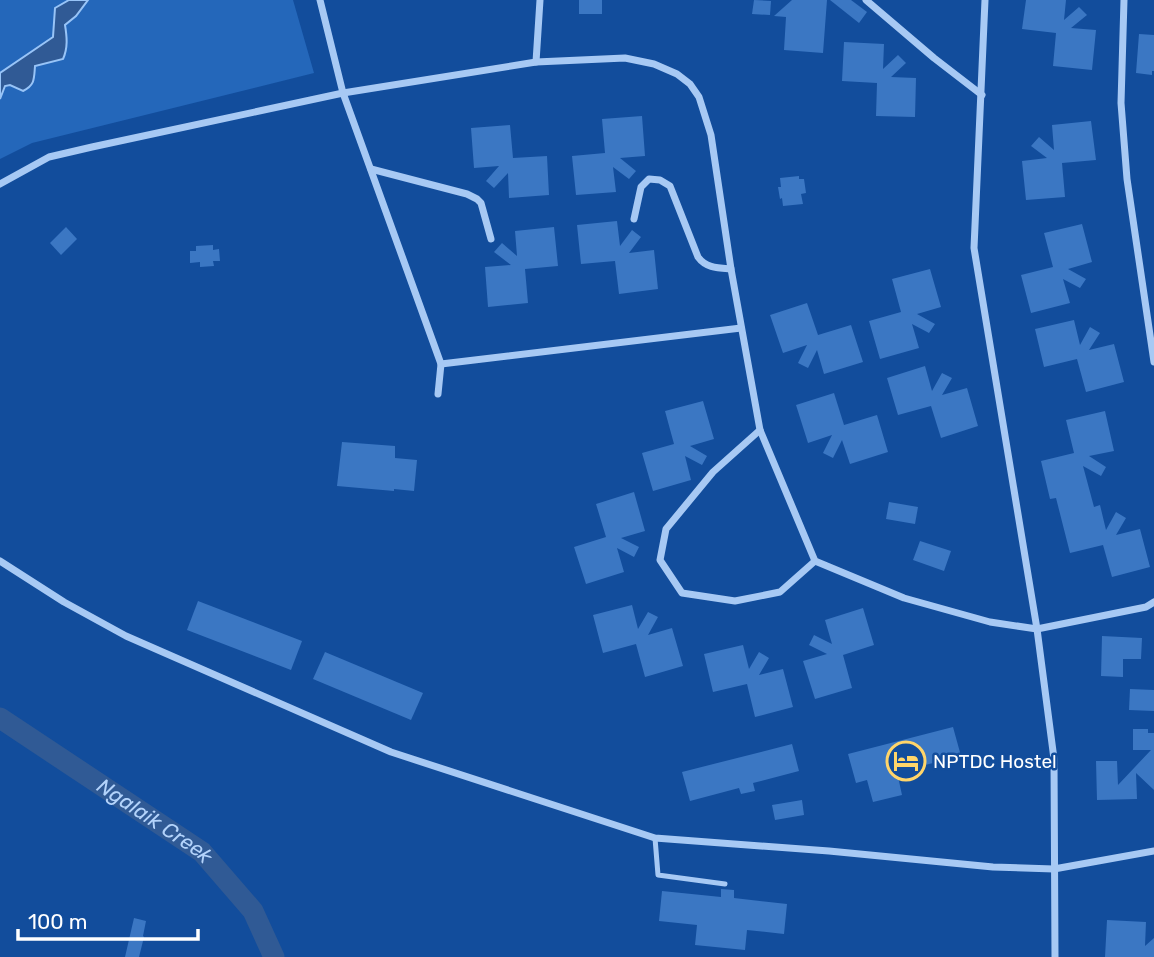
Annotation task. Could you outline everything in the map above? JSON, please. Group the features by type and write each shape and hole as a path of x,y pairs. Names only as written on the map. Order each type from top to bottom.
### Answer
{"street":[{"path":"320,0 343,93 441,364 438,394"},
{"path":"536,62 540,0"},
{"path":"866,0 982,95"},
{"path":"985,0 974,248 1037,629 1054,759 1055,957"},
{"path":"1124,0 1121,103 1128,179 1154,362"},
{"path":"0,184 50,157 343,93 536,62 625,58 654,64 677,74 690,84 699,97 711,135 730,270 760,430 815,561 904,598 990,622 1037,629 1146,607 1154,602"},
{"path":"372,169 477,199 481,203 491,239"},
{"path":"634,219 641,187 649,179 660,180 670,186 702,263 730,270"},
{"path":"441,364 741,328"},
{"path":"760,430 713,472 666,529 660,560 682,593 734,601 780,592 815,561"},
{"path":"0,561 64,602 125,636 391,752 654,838 993,867 1054,869 1154,851"}],"lane":[{"path":"654,838 658,874 725,884"}],"shaded area":[{"path":"0,0 293,0 314,73 32,143 0,159"},
{"path":"69,0 88,0 65,25 67,42 63,59 35,66 30,86 23,91 10,85 5,86 0,99 0,73 53,37 55,8"}],"building":[{"path":"579,0 602,0 602,14 579,14"},
{"path":"754,0 771,1 770,15 752,14"},
{"path":"792,0 827,0 823,53 784,50 786,17 774,16"},
{"path":"830,0 851,0 867,12 859,23"},
{"path":"1026,0 1066,0 1064,20 1079,7 1087,15 1071,28 1096,30 1092,70 1053,66 1056,33 1022,29"},
{"path":"1139,34 1154,35 1152,75 1136,73"},
{"path":"844,42 884,44 883,69 898,55 906,63 891,77 916,78 915,117 876,116 877,83 842,81"},
{"path":"642,116 645,156 620,158 636,171 629,179 613,167 616,192 576,195 572,156 605,153 602,119"},
{"path":"1091,121 1096,160 1062,163 1065,197 1026,200 1022,161 1047,158 1031,146 1039,137 1054,150 1052,125"},
{"path":"510,125 513,158 547,156 549,195 509,198 508,173 494,188 486,181 499,166 474,168 471,128"},
{"path":"799,176 799,179 804,179 806,193 801,194 803,204 783,206 778,187 781,187 780,178"},
{"path":"617,221 620,246 632,230 641,237 629,253 654,250 658,289 619,294 615,261 581,264 577,225"},
{"path":"1082,224 1092,262 1068,269 1086,279 1080,288 1063,279 1070,303 1031,313 1021,275 1053,267 1044,233"},
{"path":"66,227 77,239 61,255 50,243"},
{"path":"554,227 558,266 525,269 528,303 488,307 485,267 511,265 494,252 502,243 517,256 515,231"},
{"path":"213,245 213,250 219,249 220,261 213,261 214,266 200,267 200,262 190,263 190,251 196,251 196,246"},
{"path":"930,269 941,307 917,314 935,324 929,333 912,324 919,348 880,359 869,321 901,312 892,279"},
{"path":"807,303 818,335 851,325 863,362 824,374 817,350 808,368 798,363 807,345 783,353 770,315"},
{"path":"1074,320 1080,345 1090,327 1100,333 1089,350 1114,344 1124,382 1086,392 1077,359 1044,367 1035,329"},
{"path":"925,366 932,391 942,373 952,378 942,395 967,388 978,426 941,438 931,406 898,415 887,378"},
{"path":"834,393 844,425 877,415 888,452 850,464 842,440 833,458 823,453 832,435 808,443 796,405"},
{"path":"703,401 714,439 690,446 707,456 702,465 685,456 691,480 653,491 642,453 674,444 665,411"},
{"path":"1105,411 1114,451 1089,456 1106,467 1101,476 1083,466 1094,507 1100,505 1106,530 1116,512 1126,518 1116,535 1140,529 1150,567 1112,577 1103,545 1070,553 1056,498 1050,499 1041,461 1074,453 1066,420"},
{"path":"342,442 395,446 395,458 417,460 414,491 337,486"},
{"path":"634,492 645,531 621,538 639,547 634,557 617,548 624,572 586,584 574,547 606,537 596,504"},
{"path":"889,502 918,507 915,524 886,519"},
{"path":"920,541 951,551 944,571 913,560"},
{"path":"198,601 302,641 291,670 187,630"},
{"path":"632,605 638,629 648,612 658,617 648,635 672,628 683,666 645,677 636,644 603,653 593,615"},
{"path":"863,608 874,645 843,655 852,688 815,699 803,661 827,654 809,645 814,635 832,644 825,620"},
{"path":"1102,636 1142,638 1141,659 1123,659 1123,677 1101,676"},
{"path":"743,645 749,669 759,652 769,658 759,675 783,669 793,707 755,717 747,684 713,692 704,654"},
{"path":"325,652 423,693 411,720 313,679"},
{"path":"1130,689 1154,690 1154,711 1129,710"},
{"path":"953,727 961,756 897,772 902,795 873,802 867,780 856,783 848,754"},
{"path":"1133,729 1148,729 1148,733 1154,733 1154,790 1136,773 1137,799 1097,800 1096,761 1117,761 1118,785 1151,750 1133,750"},
{"path":"792,744 799,771 753,783 755,791 741,794 739,788 690,801 682,772"},
{"path":"802,800 804,815 775,820 772,805"},
{"path":"721,889 734,890 734,898 787,904 784,934 747,930 745,950 695,945 697,925 659,921 662,891 721,897"},
{"path":"134,918 146,921 144,937 139,957 125,957"},
{"path":"1107,920 1146,922 1145,946 1154,938 1154,957 1105,957"}],"waterway":[{"name":"Ngalaik Creek","path":"0,718 202,852 253,911 274,957"}],"place":[{"name":"NPTDC Hostel","path":"906,761"}]}
